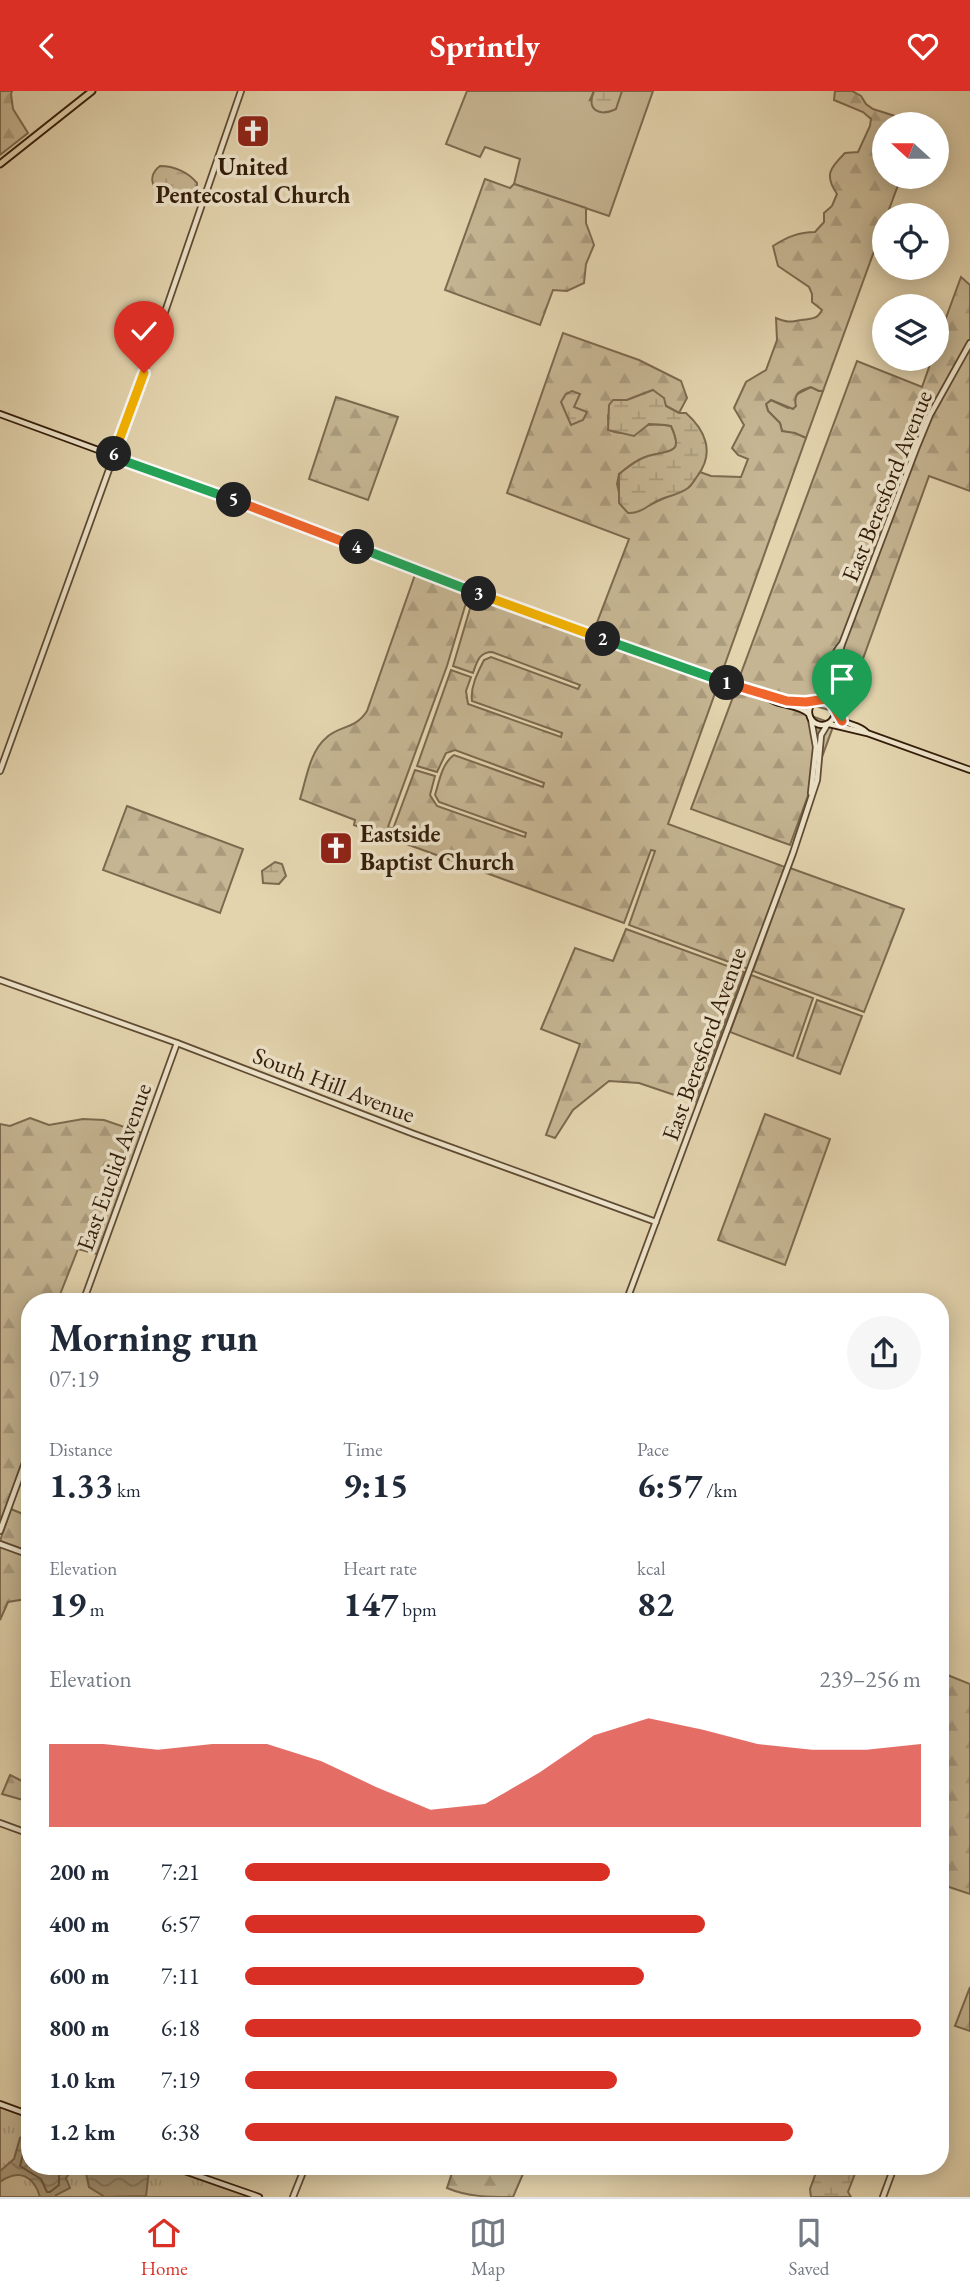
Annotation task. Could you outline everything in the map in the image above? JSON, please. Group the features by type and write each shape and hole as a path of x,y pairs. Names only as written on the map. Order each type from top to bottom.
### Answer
{"main road":[{"path":"0,164 92,91"}],"street":[{"path":"0,771 241,91"},
{"name":"East Beresford Avenue","path":"835,708 832,679 842,644 920,438 970,343"},
{"path":"0,414 300,524 472,592 766,696 796,702 826,699 842,721 862,728 867,733"},
{"name":"East Beresford Avenue","path":"816,700 825,692 837,649 842,644"},
{"path":"766,696 774,701 801,708 818,725 828,724 867,733 970,770"},
{"path":"810,717 810,708 816,700"},
{"path":"828,724 834,718 835,708"},
{"name":"East Beresford Avenue","path":"810,717 816,747 811,797"},
{"name":"East Beresford Avenue","path":"629,1293 754,960 817,780 821,735 828,724"},
{"name":"South Hill Avenue","path":"0,980 177,1043 414,1134 656,1222"},
{"name":"East Euclid Avenue","path":"86,1293 177,1043"},
{"path":"0,1531 21,1474"},
{"path":"0,1544 21,1552"},
{"path":"0,1823 21,1831"},
{"path":"0,2104 21,2112"},
{"path":"196,2175 259,2197"},
{"path":"293,2197 301,2175"},
{"path":"883,2197 891,2175"}],"green space":[{"path":"0,91 12,91 13,109 28,133 0,155"},
{"path":"467,91 594,91 590,100 622,91 653,91 609,216 514,184 520,159 485,147 480,157 446,144"},
{"path":"594,91 622,91 616,109 604,112 596,110 592,103"},
{"path":"835,91 852,91 873,109 882,112 872,112 872,189 897,189 891,203 872,203 872,257 823,391 811,387 801,391 793,409 771,400 766,404 768,411 780,423 782,431 806,438 720,678 593,633 629,539 507,493 563,333 639,360 681,381 687,398 679,413 666,406 653,390 627,400 614,400 608,416 609,430 621,433 648,425 671,426 676,442 673,449 641,459 619,474 617,484 620,497 647,506 689,487 700,472 711,476 741,477 748,459 738,455 732,448 744,425 734,408 746,382 766,370 777,340 776,318 789,322 810,319 818,316 822,310 812,302 809,287 778,266 773,246 793,236 815,232 824,222 824,213 832,206 837,194 830,172 845,153 858,152 870,126 871,119 863,112 834,100"},
{"path":"160,166 180,170 197,183 191,199 181,203 155,188 153,176"},
{"path":"485,179 510,188 514,184 586,208 586,223 594,245 586,264 584,283 567,291 553,290 540,325 445,290"},
{"path":"961,277 970,285 970,491 929,476 843,714 737,684 857,361 872,367 872,371 882,371 922,387 928,371 949,371 949,310"},
{"path":"811,387 823,391 806,438 782,431 780,423 768,411 766,404 771,400 788,408 797,394"},
{"path":"653,390 664,398 666,406 679,413 686,413 693,420 706,442 706,458 688,488 640,511 628,513 619,503 619,474 640,459 673,449 676,446 675,435 668,425 649,424 634,436 608,430 609,405 613,400 627,400"},
{"path":"572,391 580,394 574,407 587,412 583,420 571,425 561,402 566,394"},
{"path":"336,397 398,417 368,500 309,479"},
{"path":"416,572 469,593 447,666 388,827 393,829 415,770 435,776 430,795 437,806 525,837 526,833 439,802 435,795 442,773 454,755 543,787 544,783 455,750 446,753 437,772 417,766 451,670 471,677 466,691 468,704 561,737 562,733 472,701 475,680 484,660 491,657 578,689 580,685 492,652 481,656 473,673 453,666 474,595 719,682 668,824 785,867 748,969 629,925 655,851 651,850 624,923 354,825 355,820 300,799 316,750 331,734 357,721 367,711"},
{"path":"736,689 834,724 790,845 691,809"},
{"path":"127,806 243,849 220,913 103,870"},
{"path":"275,862 282,864 286,876 279,884 263,883 262,871"},
{"path":"790,868 904,909 864,1012 753,971"},
{"path":"626,929 744,972 695,1102 639,1083 609,1081 573,1110 555,1138 546,1135 580,1044 541,1029 575,948 613,961"},
{"path":"751,975 813,998 793,1056 730,1032"},
{"path":"817,1000 862,1016 840,1074 797,1058"},
{"path":"765,1114 830,1139 785,1265 718,1240"},
{"path":"30,1118 49,1125 83,1119 104,1120 142,1133 97,1254 78,1249 61,1293 21,1293 21,1465 0,1524 0,1124 10,1126"},
{"path":"11,1509 21,1513 21,1549 0,1541"},
{"path":"0,1546 21,1554 21,1600 8,1602 0,1620"},
{"path":"949,1676 970,1684 970,1894 949,1887"},
{"path":"10,1775 21,1780 21,1799 2,1794"},
{"path":"970,1987 970,2031 955,2026"},
{"path":"0,2107 21,2115 21,2175 189,2175 251,2197 0,2197"},
{"path":"451,2175 523,2175 513,2197 471,2195 447,2188"},
{"path":"815,2175 854,2175 848,2192 851,2197 811,2197 810,2189"}],"water":[{"path":"20,2138 21,2175 68,2175 66,2178 70,2188 56,2197 40,2197 34,2184 25,2176 13,2175 0,2182 0,2171 14,2159"},
{"path":"86,2175 148,2175 146,2196 105,2197 89,2187"}],"place":[{"name":"United Pentecostal Church","path":"253,131"},
{"name":"Eastside Baptist Church","path":"336,848"}],"route":[{"path":"144,373 113,457 300,524 472,592 729,684 787,701 826,699 835,706 837,716 842,721"}]}
